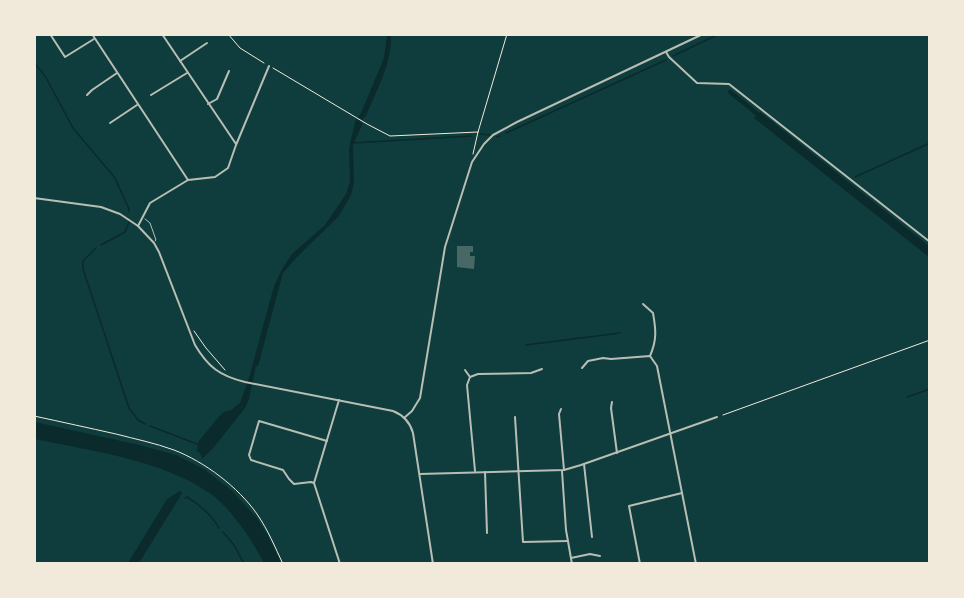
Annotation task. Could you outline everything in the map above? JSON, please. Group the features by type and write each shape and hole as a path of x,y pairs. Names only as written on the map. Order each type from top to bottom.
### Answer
{"street":[{"path":"50,34 65,57 94,39"},
{"path":"92,34 188,180"},
{"path":"162,34 236,145"},
{"path":"404,418 412,411 420,398 445,247 474,158 484,144 498,131 704,34"},
{"path":"180,61 207,43"},
{"path":"666,52 697,83 729,84 930,242"},
{"path":"138,226 150,203 188,180 215,177 228,168 269,66"},
{"path":"208,104 217,99 230,71"},
{"path":"87,95 117,73"},
{"path":"151,95 187,73"},
{"path":"110,123 138,104"},
{"path":"34,198 101,207 120,214 138,226 159,252 190,334 202,358 214,370 236,380 340,399 393,411 404,418 413,433 433,564"},
{"path":"643,304 653,313 656,333 650,356"},
{"path":"582,368 588,361 603,358 650,356"},
{"path":"650,356 657,366 696,564"},
{"path":"475,471 467,385 470,377 478,374 531,373 542,369"},
{"path":"465,370 470,377"},
{"path":"340,399 314,483 340,564"},
{"path":"612,402 617,453"},
{"path":"561,409 559,414 568,541 572,564"},
{"path":"515,417 523,542 568,541"},
{"path":"420,474 563,470 717,417"},
{"path":"314,483 294,484 283,470 251,460 249,455 259,422 327,441"},
{"path":"584,464 592,537"},
{"path":"485,472 487,533"},
{"path":"640,564 629,506 681,493"},
{"path":"571,558 590,554 600,556"},
{"path":"710,564 719,564"}],"lane":[{"path":"143,217 150,223 156,240 154,243"}],"path":[{"path":"228,34 240,48 390,136 478,132"},
{"path":"474,158 473,148 507,34"},
{"path":"190,325 221,368 228,373"},
{"path":"717,417 930,340"},
{"path":"34,416 151,442 188,456 219,476 254,510 269,534 283,564"}],"water":[{"path":"387,35 391,35 389,56 379,86 362,120 358,117 384,58"},
{"path":"760,112 929,246 929,257 754,118"},
{"path":"356,119 362,125 353,145 354,183 351,195 339,216 283,273 258,366 256,366 249,399 245,408 202,459 201,454 197,451 198,442 222,413 240,403 274,286 282,269 292,254 325,225 346,194 350,181 350,143"},
{"path":"35,422 176,455 204,469 232,491 257,518 281,563 264,563 248,535 219,500 192,482 126,458 35,439"},
{"path":"180,491 181,495 139,563 128,563 167,499"}],"building":[{"path":"457,246 473,246 470,256 475,256 474,269 457,267"}],"waterway":[{"path":"673,56 719,34"},
{"path":"506,133 666,60"},
{"path":"34,62 45,76 73,128 115,178 129,212"},
{"path":"730,92 760,116"},
{"path":"480,134 490,135"},
{"path":"352,143 471,136"},
{"path":"855,177 930,143"},
{"path":"101,245 125,232 129,222"},
{"path":"96,248 83,261 83,269 129,408 138,420 145,424"},
{"path":"526,345 620,333"},
{"path":"907,397 930,389"},
{"path":"150,426 197,444"},
{"path":"185,498 187,497 205,510 219,528"},
{"path":"223,532 234,545 244,564"}]}
